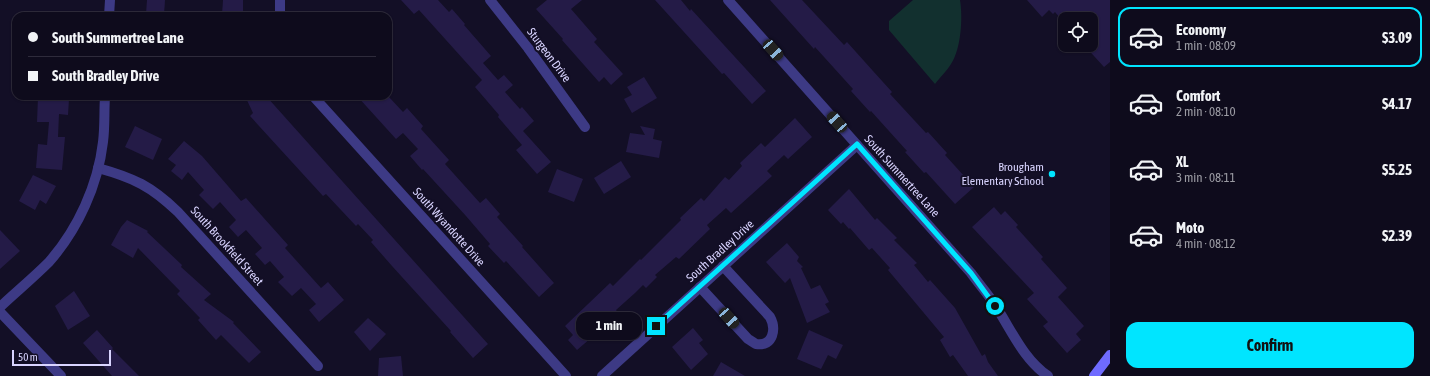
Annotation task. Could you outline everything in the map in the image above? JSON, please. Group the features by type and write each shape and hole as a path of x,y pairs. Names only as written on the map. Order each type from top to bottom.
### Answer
{"street":[{"path":"109,12 110,0"},
{"path":"280,0 280,12"},
{"name":"Sturgeon Drive","path":"490,0 528,48 585,126"},
{"name":"South Summertree Lane","path":"728,0 971,273 995,306 1032,363 1048,376"},
{"path":"0,308 32,279 50,260 64,242 80,216 91,191 98,168 103,141 105,100"},
{"name":"South Wyandotte Drive","path":"317,100 566,376"},
{"name":"South Bradley Drive","path":"602,376 857,144"},
{"name":"South Brookfield Street","path":"98,168 126,176 145,185 165,199 318,366"},
{"path":"700,286 748,339 756,344 765,343 771,338 774,331 770,317 723,266"},
{"path":"0,312 62,376"},
{"path":"1094,376 1110,355"}],"green space":[{"path":"913,0 960,0 961,24 957,50 949,67 935,84 889,30 889,21"}],"building":[{"path":"147,0 165,0 164,12 146,12"},
{"path":"223,0 243,0 243,12 222,12"},
{"path":"401,0 438,0 449,12 452,9 491,56 483,63 498,80 504,75 513,85 505,92 520,109 522,107 534,121 523,131 551,162 537,174 516,150 522,145 475,87 482,80 419,10 414,14"},
{"path":"547,0 582,0 571,9 597,39 594,42 623,74 611,85 604,77 599,82 536,9"},
{"path":"655,0 681,0 766,91 752,104 724,73 722,74"},
{"path":"770,0 802,0 844,45 847,42 892,92 890,94 926,133 928,132 947,153 945,155 974,187 955,204 926,172 924,173 905,152 907,151 851,91 853,89 815,47 814,49"},
{"path":"1027,0 1110,0 1110,62 1104,67 1090,52 1098,52 1098,12 1058,12 1058,16 1055,12 1053,14 1049,10 1042,17"},
{"path":"644,77 657,98 632,113 624,99 632,95 627,87"},
{"path":"38,100 69,100 68,115 59,114 58,137 65,137 62,170 36,168 38,144 47,145 49,122 37,122"},
{"path":"247,100 270,100 488,344 473,358 450,332 451,331 371,242 373,240 358,224 356,226 326,194 323,196 250,116 253,113"},
{"path":"361,100 392,100 403,112 407,108 423,126 421,129 449,160 445,164 480,203 486,198 500,214 497,217 554,283 539,297 506,261 504,263 488,246 490,244 466,216 410,156 418,149 403,133 396,139"},
{"path":"795,118 812,137 788,159 784,155 767,171 772,176 731,213 726,208 707,225 710,229 679,259 676,257 655,275 657,277 646,288 643,285 616,310 619,314 577,350 568,340 573,335 565,326 610,283 613,286 640,259 641,260 701,198 704,201 725,177 729,180 742,166 740,163 761,143 765,147"},
{"path":"135,126 162,139 153,160 125,147"},
{"path":"640,126 655,129 653,139 662,141 659,158 626,152 630,133 645,135"},
{"path":"184,141 202,156 241,201 246,198 288,245 285,248 321,288 328,282 344,300 319,322 309,310 316,304 301,288 292,296 278,282 284,277 270,261 265,265 255,254 262,248 246,230 238,237 229,227 236,220 220,202 213,209 199,195 204,190 188,172 182,180 171,171 176,165 168,159"},
{"path":"621,161 631,177 604,194 594,178"},
{"path":"557,169 583,179 574,202 548,192"},
{"path":"33,175 56,186 46,204 40,200 35,210 19,201"},
{"path":"849,189 875,220 877,218 897,238 894,240 917,263 914,265 928,282 930,280 955,308 982,356 985,354 988,362 998,376 968,376 953,355 950,357 940,340 944,337 888,270 890,268 872,248 869,250 850,228 849,229 843,222 841,224 828,210"},
{"path":"994,207 1001,215 1005,211 1018,225 1016,227 1043,257 1041,259 1067,288 1058,297 1084,326 1076,334 1081,340 1067,353 1043,326 1048,322 1027,299 1034,293 972,227"},
{"path":"127,220 148,231 147,232 182,265 181,267 211,294 204,300 234,322 233,323 261,352 249,363 221,335 216,340 198,320 200,318 177,294 180,291 138,248 133,258 111,245 121,227"},
{"path":"0,230 20,251 0,269"},
{"path":"787,243 799,257 797,261 803,267 801,268 811,289 820,285 829,302 825,304 830,312 807,323 790,278 785,283 766,262"},
{"path":"74,291 90,316 68,330 55,306"},
{"path":"368,318 386,334 370,351 354,332"},
{"path":"693,328 703,340 699,343 708,354 691,370 672,347"},
{"path":"97,330 113,348 112,349 139,376 112,376 83,343"},
{"path":"809,330 843,345 836,359 828,355 821,369 797,359"},
{"path":"401,356 403,376 378,376 379,358"},
{"path":"721,362 745,376 713,376"}],"place":[{"name":"Brougham Elementary School","path":"1052,174"}],"route":[{"path":"656,326 857,144 971,273 995,306"}]}
